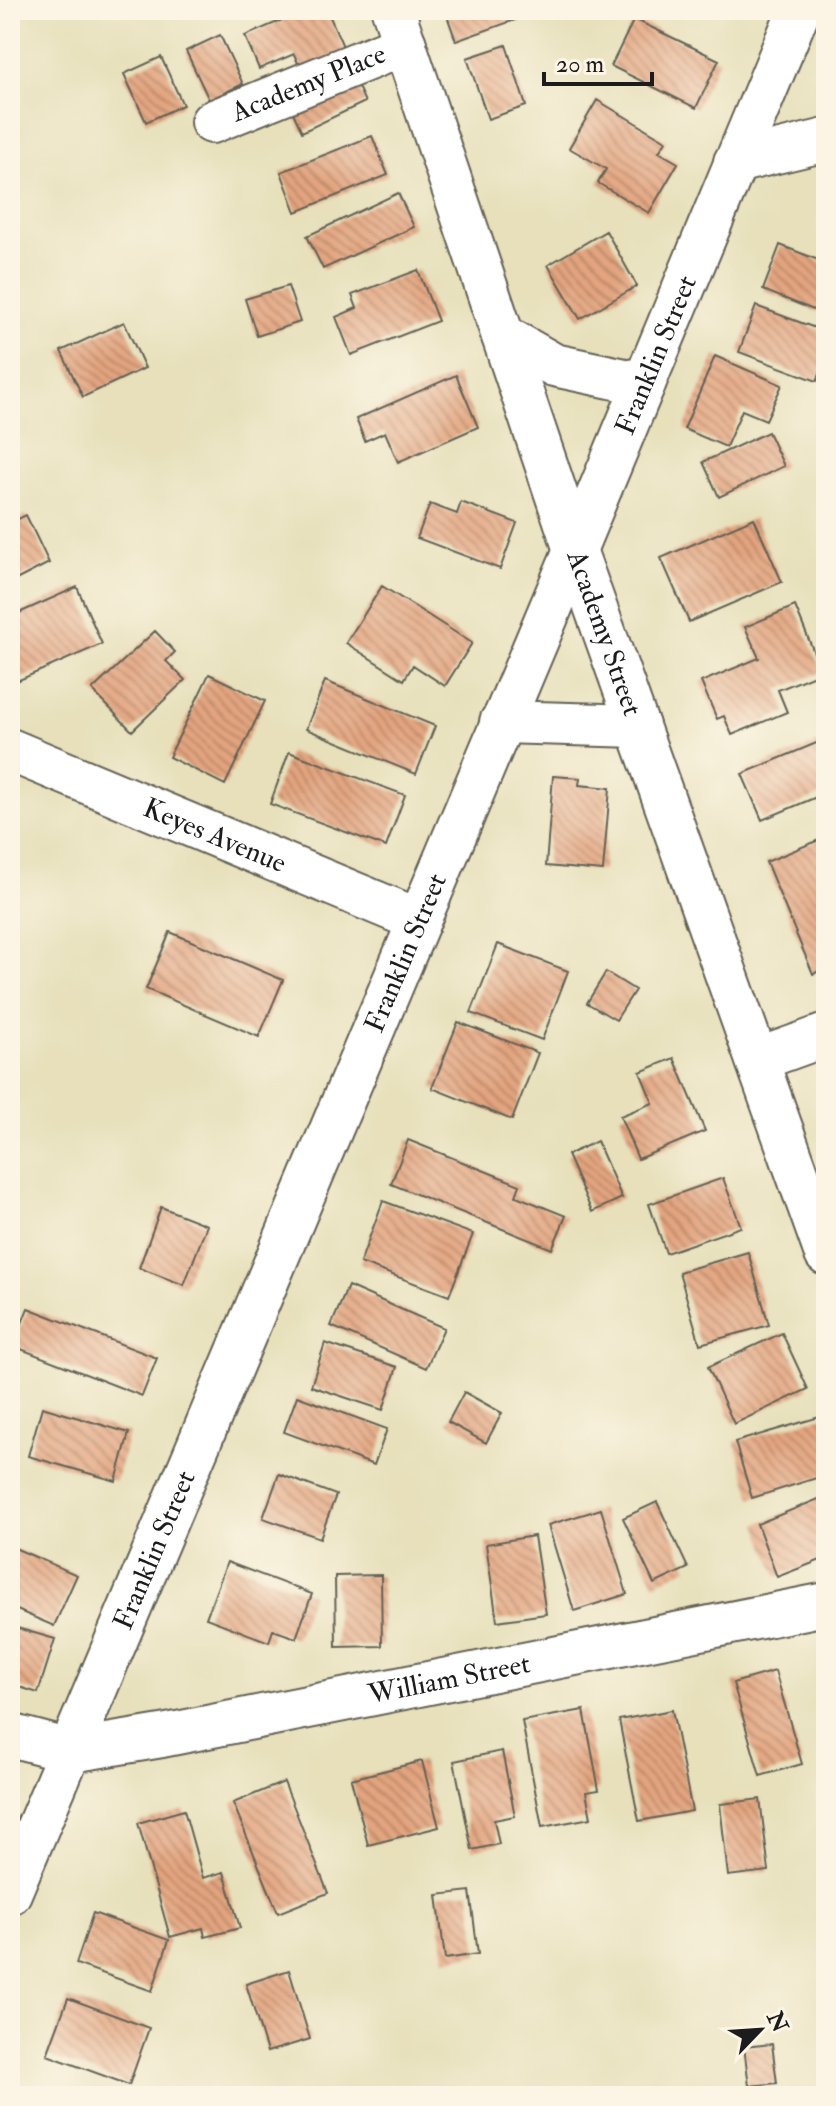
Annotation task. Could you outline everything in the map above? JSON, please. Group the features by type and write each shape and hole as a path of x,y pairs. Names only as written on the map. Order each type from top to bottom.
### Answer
{"street":[{"name":"Franklin Street","path":"10,1893 799,10"},
{"name":"Academy Place","path":"212,122 399,27"},
{"name":"Academy Street","path":"399,27 575,550 826,1254"},
{"path":"735,162 826,140"},
{"path":"503,336 554,365 644,384"},
{"path":"501,722 638,726"},
{"name":"Keyes Avenue","path":"10,750 418,920"},
{"path":"757,1060 826,1035"},
{"name":"William Street","path":"71,1751 177,1733 826,1604"},
{"path":"10,1735 71,1751"}],"building":[{"path":"305,10 327,10 345,51 301,70 294,54 259,69 245,36"},
{"path":"445,10 543,10 456,41"},
{"path":"634,19 719,60 696,108 611,66"},
{"path":"220,35 243,84 209,100 186,51"},
{"path":"506,45 526,106 488,119 467,58"},
{"path":"161,57 183,105 146,122 124,74"},
{"path":"352,74 365,102 302,132 289,104"},
{"path":"597,100 666,141 659,152 678,163 649,213 598,183 606,169 569,148"},
{"path":"372,136 388,175 296,212 281,172"},
{"path":"398,193 414,227 323,269 307,236"},
{"path":"606,231 637,286 580,319 548,265"},
{"path":"780,245 826,263 826,315 763,290"},
{"path":"418,270 438,321 351,355 336,317 357,308 352,295"},
{"path":"288,286 300,322 257,336 245,299"},
{"path":"756,306 826,332 826,357 817,381 739,352"},
{"path":"124,322 145,368 83,397 61,351"},
{"path":"715,356 782,385 766,420 742,410 726,447 684,429"},
{"path":"456,375 478,427 398,462 385,432 365,441 356,419"},
{"path":"768,432 784,466 719,497 703,462"},
{"path":"461,502 517,523 500,569 417,538 430,504 457,514"},
{"path":"26,515 49,563 10,583 10,523"},
{"path":"754,518 782,582 689,622 661,558"},
{"path":"382,586 472,643 445,686 413,665 404,680 346,643"},
{"path":"77,587 102,644 10,684 10,617"},
{"path":"795,606 822,672 778,690 787,712 732,735 724,716 717,719 701,682 759,658 745,627"},
{"path":"155,631 175,652 166,661 185,680 132,731 92,690"},
{"path":"209,674 265,701 225,785 169,757"},
{"path":"325,681 435,726 416,774 306,729"},
{"path":"826,739 826,793 762,820 742,774"},
{"path":"289,752 405,795 386,847 270,804"},
{"path":"553,776 580,778 579,785 610,788 603,871 546,866"},
{"path":"826,837 826,968 813,974 766,862"},
{"path":"170,932 283,980 259,1037 146,989"},
{"path":"498,944 568,971 542,1040 471,1013"},
{"path":"606,972 635,990 616,1020 587,1003"},
{"path":"458,1022 538,1053 512,1120 432,1088"},
{"path":"674,1058 705,1131 638,1159 620,1116 653,1103 640,1072"},
{"path":"408,1140 520,1185 516,1196 566,1216 552,1249 391,1184"},
{"path":"597,1141 622,1198 592,1212 567,1155"},
{"path":"723,1178 741,1227 666,1253 649,1204"},
{"path":"383,1201 473,1234 449,1296 360,1263"},
{"path":"161,1207 207,1225 184,1285 139,1268"},
{"path":"748,1252 769,1325 700,1344 679,1272"},
{"path":"348,1286 444,1328 426,1368 331,1326"},
{"path":"28,1308 157,1358 142,1396 13,1346"},
{"path":"782,1333 808,1389 734,1424 708,1367"},
{"path":"325,1343 397,1367 383,1410 311,1386"},
{"path":"464,1392 502,1413 486,1443 448,1422"},
{"path":"297,1396 387,1429 374,1465 284,1432"},
{"path":"42,1407 129,1433 116,1481 28,1456"},
{"path":"826,1415 826,1475 752,1498 735,1442"},
{"path":"279,1474 336,1495 320,1538 263,1518"},
{"path":"826,1496 826,1558 777,1577 757,1524"},
{"path":"657,1502 688,1568 654,1584 623,1518"},
{"path":"601,1509 627,1594 574,1611 548,1525"},
{"path":"534,1536 546,1614 497,1621 486,1544"},
{"path":"10,1546 77,1575 54,1626 10,1607"},
{"path":"227,1562 312,1594 296,1638 273,1630 269,1642 206,1618"},
{"path":"381,1575 382,1646 336,1647 335,1576"},
{"path":"10,1626 55,1639 38,1693 10,1684"},
{"path":"775,1671 802,1764 760,1776 733,1683"},
{"path":"584,1710 599,1790 586,1792 591,1818 542,1827 522,1721"},
{"path":"672,1710 692,1811 639,1821 619,1720"},
{"path":"502,1751 515,1816 494,1820 499,1844 472,1850 454,1761"},
{"path":"422,1761 439,1827 368,1845 351,1779"},
{"path":"284,1782 328,1893 278,1913 233,1803"},
{"path":"760,1799 769,1871 728,1876 720,1804"},
{"path":"184,1810 203,1878 224,1872 240,1928 205,1937 203,1928 170,1937 138,1823"},
{"path":"470,1891 478,1954 445,1959 437,1895"},
{"path":"93,1913 169,1940 152,1991 76,1964"},
{"path":"289,1970 310,2039 267,2052 246,1984"},
{"path":"68,1998 149,2028 129,2085 47,2055"},
{"path":"772,2044 777,2083 749,2086 744,2047"}]}
